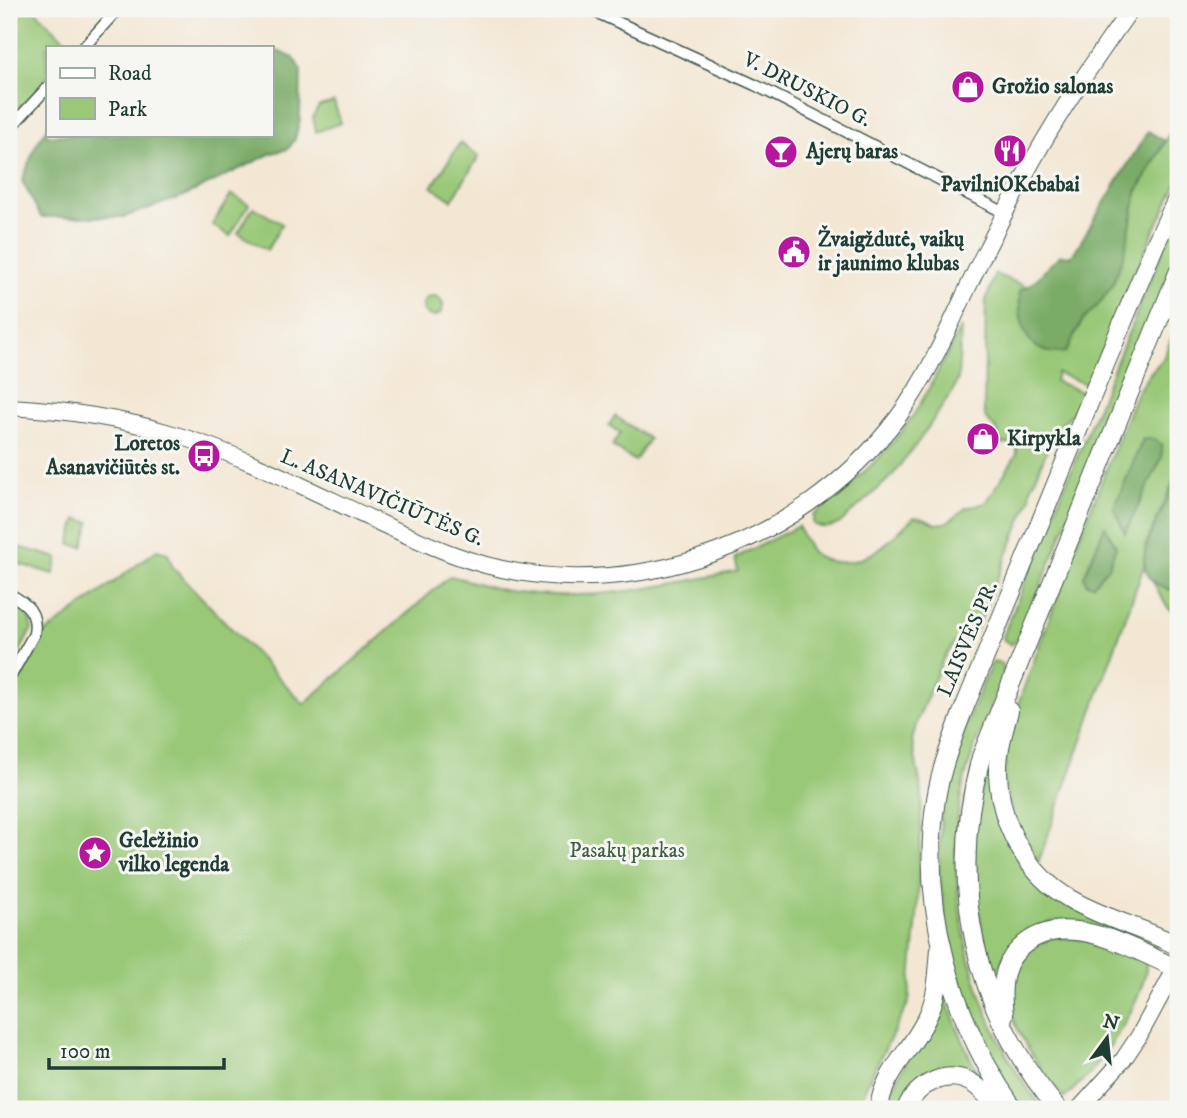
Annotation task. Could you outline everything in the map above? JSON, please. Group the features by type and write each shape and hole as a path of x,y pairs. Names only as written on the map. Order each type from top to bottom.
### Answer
{"main road":[{"name":"L. ASANAVIČIŪTĖS G.","path":"9,407 97,416 172,433 233,457 426,544 464,559 505,570 570,576 609,576 647,572 727,549 771,528 828,489 856,464 900,414 922,379 1005,213 1051,129 1078,85 1132,9"},
{"name":"LAISVĖS PR.","path":"1014,1109 976,1045 961,1009 941,938 934,901 931,848 936,798 949,749 1094,391 1178,197"},
{"path":"1058,1109 1007,1036 987,988 967,894 965,856 972,790 981,757 1178,274"},
{"path":"1027,643 1001,744 998,769 1004,813 1013,837 1027,862 1046,882 1070,900 1178,946"},
{"path":"1007,1036 1002,1006 1003,981 1008,964 1016,951 1040,934 1054,930 1091,934 1177,966 1124,1060 1079,1109"},
{"path":"879,1109 888,1082 930,1011 935,993 941,938"},
{"path":"906,1109 911,1097 928,1082 953,1077 976,1086 1000,1109"}],"street":[{"path":"85,46 118,9"},
{"name":"V. DRUSKIO G.","path":"589,9 755,85 1005,213"},
{"path":"9,130 46,89"},
{"path":"9,594 29,608 34,614 36,626 9,679"}],"green space":[{"path":"9,9 34,9 71,46 46,46 46,80 9,122"},
{"path":"277,51 294,58 301,71 300,119 295,139 288,149 272,153 184,196 124,217 41,217 22,181 35,147 46,130 46,136 273,136 273,53"},
{"path":"334,102 341,123 316,132 313,117 319,106"},
{"name":"Pasakų parkas","path":"1178,118 1178,181 1088,385 1057,373 1055,381 1084,393 1073,412 1054,433 1030,491 1031,497 976,630 955,642 943,659 917,721 912,741 922,793 917,916 909,1002 867,1084 859,1109 9,1109 9,695 43,635 157,550 168,553 173,568 304,704 450,576 503,590 533,594 621,592 738,571 735,558 798,526 813,553 825,560 843,562 855,561 876,551 914,517 936,524 946,523 966,508 986,503 1017,454 1014,443 1002,444 997,438 998,431 986,419 984,409 986,300 995,274 1028,287 1020,290 1021,320 1066,352 1082,321 1099,304 1125,251 1137,193"},
{"path":"1148,131 1165,141 1137,192 1125,251 1112,286 1082,321 1066,352 1041,349 1033,344 1023,326 1020,290 1032,283 1061,255 1072,256"},
{"path":"460,143 479,156 452,200 432,187"},
{"path":"231,194 249,204 230,236 212,225"},
{"path":"253,207 282,224 267,250 238,233"},
{"path":"1178,213 1178,254 1019,638 1011,645 1003,639 1004,633"},
{"path":"429,296 437,296 443,306 437,316 429,316 423,310 423,302"},
{"path":"1178,322 1178,471 1145,546 1144,566 1038,863 1021,839 1003,781 1010,726 1075,548 1137,392 1163,359"},
{"path":"961,327 958,379 918,442 892,476 840,523 827,527 813,524 813,516 866,470 901,432 925,395"},
{"path":"615,416 649,439 635,461 612,446 620,433 609,425"},
{"path":"1143,439 1153,439 1162,445 1162,457 1125,533 1114,508"},
{"path":"1178,471 1178,591 1151,579 1144,560 1150,537"},
{"path":"77,519 90,522 83,547 70,544"},
{"path":"1105,526 1116,546 1109,566 1093,585 1087,584 1084,576"},
{"path":"19,547 58,558 54,574 15,563"},
{"path":"1153,582 1166,589 1178,591 1178,615 1167,607"},
{"path":"9,599 27,611 32,629 9,671"},
{"path":"994,662 1002,664 1004,674 974,749 961,795 956,834 961,918 970,961 1000,1042 1020,1078 1044,1109 1020,1109 974,1027 948,942 939,872 941,810 958,741"},
{"path":"990,755 1006,821 1018,859 1027,874 1041,887 1079,911 1157,944 1155,949 1084,923 1054,921 1040,925 1017,942 1000,966 994,980 974,874 977,808"},
{"path":"1053,937 1087,939 1146,961 1142,986 1122,1028 1094,1068 1064,1098 1028,1049 1011,1009 1009,989 1013,971 1025,954"},
{"path":"943,992 970,1058 983,1080 946,1071 926,1074 914,1083 899,1109 887,1109 888,1097"}],"place":[{"name":"Grožio salonas","path":"968,87"},
{"name":"PavilniOKebabai","path":"1010,151"},
{"name":"Ajerų baras","path":"781,152"},
{"name":"Žvaigždutė, vaikų ir jaunimo klubas","path":"794,252"},
{"name":"Kirpykla","path":"983,439"},
{"name":"Loretos Asanavičiūtės st.","path":"204,456"},
{"name":"Geležinio vilko legenda","path":"95,853"}]}
